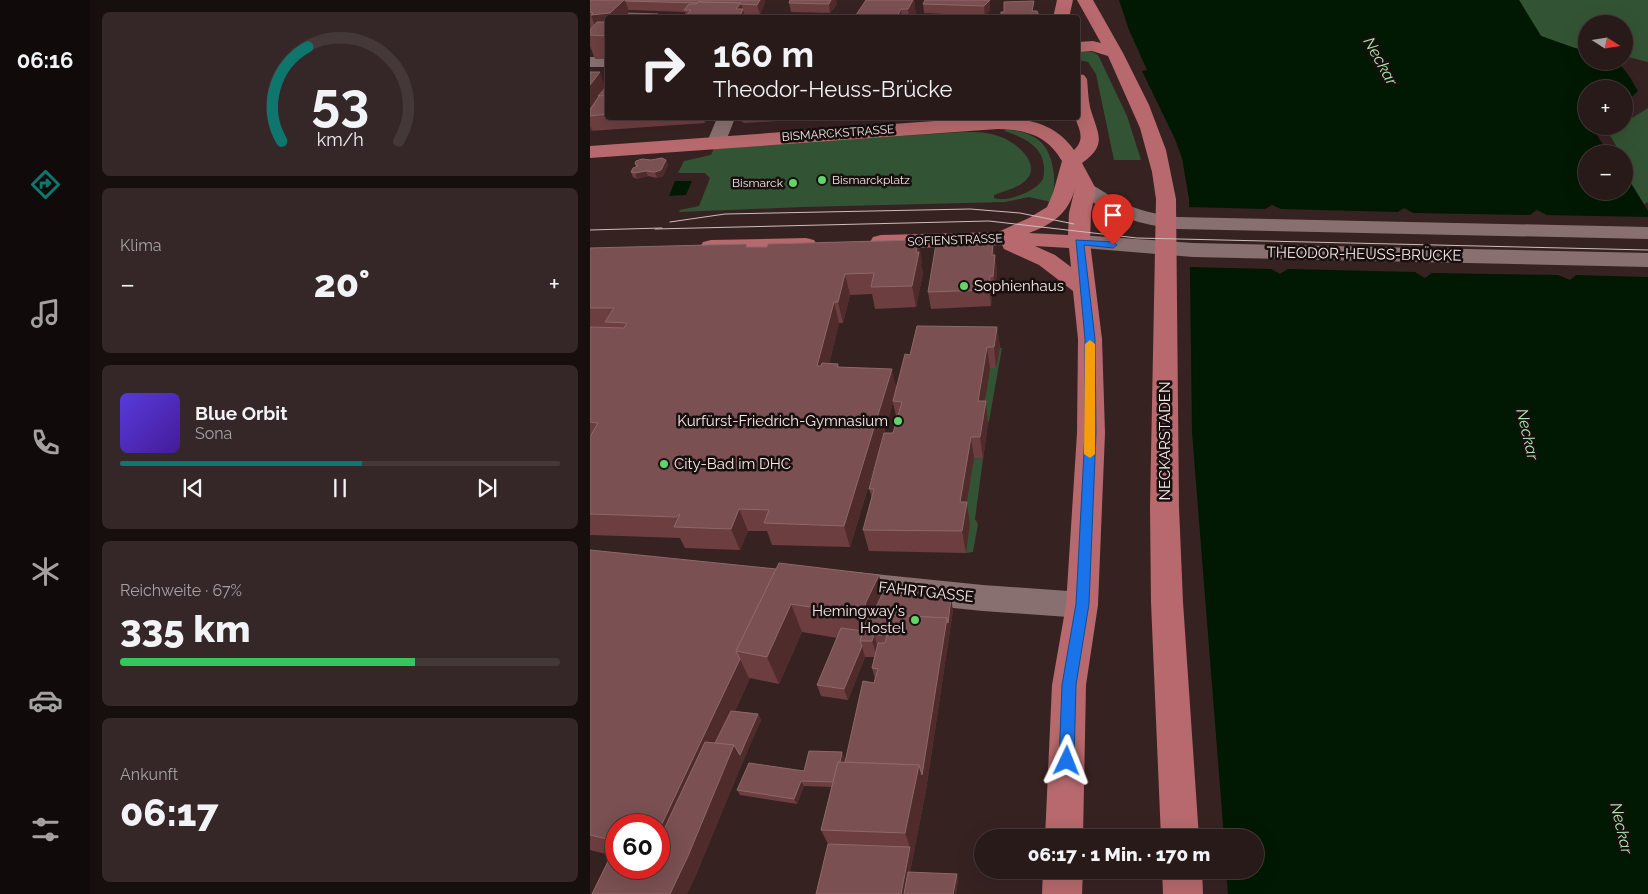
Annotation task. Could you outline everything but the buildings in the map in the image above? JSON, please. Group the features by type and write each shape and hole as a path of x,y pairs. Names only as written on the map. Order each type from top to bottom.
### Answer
{"main road":[{"path":"1062,15 1065,0"},
{"name":"NECKARSTADEN","path":"1085,0 1115,53 1143,113 1157,152 1165,193 1164,463 1166,559 1180,829"},
{"path":"1080,38 1101,28"},
{"path":"1080,47 1093,46 1115,53"},
{"path":"590,62 605,62"},
{"path":"996,238 1032,224 1054,212 1064,196 1071,162 1086,153 1091,142 1089,128 1080,110"},
{"path":"717,142 725,120"},
{"path":"1038,129 1063,122"},
{"name":"BISMARCKSTRASSE","path":"590,152 977,123 1000,123 1038,129 1057,141 1086,189 1117,209 1138,218"},
{"path":"1064,829 1069,685 1082,604 1091,433 1090,339 1080,242 1080,213 1086,189"},
{"name":"THEODOR-HEUSS-BRÜCKE","path":"1138,218 1177,224 1648,233"},
{"path":"996,238 1047,260 1085,289"},
{"name":"SOFIENSTRASSE","path":"864,243 996,238 1080,242"},
{"name":"THEODOR-HEUSS-BRÜCKE","path":"1080,242 1212,251 1648,260"},
{"path":"695,248 824,244"},
{"name":"FAHRTGASSE","path":"816,581 983,598 1082,604"},
{"path":"1062,894 1063,879"},
{"path":"1182,879 1183,894"}],"green space":[{"path":"1519,0 1648,0 1648,62 1633,58 1633,15 1578,15 1578,48 1541,36"},
{"path":"1080,51 1093,52 1098,55 1127,116 1141,160 1114,160 1096,74 1088,62 1080,60"},
{"path":"1648,108 1648,202 1644,204 1633,186 1633,145 1616,145 1610,135 1633,135 1633,117"},
{"path":"1007,129 1034,137 1046,149 1053,166 1054,176 1051,202 1029,197 1005,202 679,212 680,210 699,206 710,178 705,173 678,173 684,161 711,155 714,148 961,132 981,132 995,135 1007,140 1025,154 1031,167 1030,174 1026,180 1015,187 994,195 994,198 1006,199 1028,192 1040,183 1044,175 1043,160 1036,148 1024,139 1004,131"},
{"path":"1000,348 1002,348 989,421 988,423 981,423 990,368"},
{"path":"974,458 983,459 975,519 978,524 973,552 966,553 963,524"}],"water":[{"name":"Neckar","path":"1119,0 1519,0 1541,36 1578,49 1578,70 1624,70 1631,80 1578,80 1578,135 1597,135 1603,145 1578,145 1578,200 1633,200 1633,187 1648,211 1648,894 1228,894 1227,879 1264,879 1264,829 1223,829 1192,432 1189,199 1182,158 1175,139 1142,71 1147,70 1129,30"},
{"path":"1633,83 1638,91 1633,96"},
{"path":"675,181 692,181 686,195 669,196"}],"pier":[{"path":"1272,205 1281,209 1398,212 1404,208 1413,213 1530,215 1537,210 1547,215 1648,217 1648,277 1576,275 1570,280 1558,275 1432,273 1425,278 1415,272 1288,269 1280,274 1271,269 1189,267 1187,207 1265,209"}],"tram line":[{"path":"670,222 725,214 970,209 1020,213 1074,224"},
{"path":"655,229 989,221 1137,238 1648,250"},
{"path":"590,230 662,228"}],"slow traffic":[{"path":"1090,344 1090,454"}],"place":[{"name":"Bismarckplatz","path":"822,180"},
{"name":"Bismarck","path":"793,183"},
{"name":"Sophienhaus","path":"964,286"},
{"name":"Kurfürst-Friedrich-Gymnasium","path":"898,421"},
{"name":"City-Bad im DHC","path":"664,464"},
{"name":"Hemingway's Hostel","path":"915,620"}],"route":[{"path":"1067,761 1069,685 1082,604 1091,433 1090,339 1080,242 1113,245"}]}
